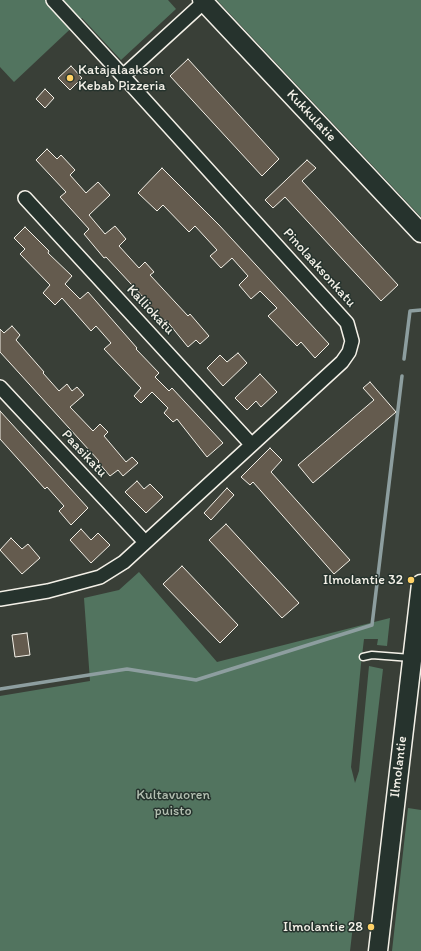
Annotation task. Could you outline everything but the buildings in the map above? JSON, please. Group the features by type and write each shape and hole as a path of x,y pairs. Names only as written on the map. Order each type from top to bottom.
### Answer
{"street":[{"name":"Pinolaaksonkatu","path":"0,599 48,591 100,577 124,562 342,362 349,352 352,341 351,332 347,323 53,0"},
{"path":"123,76 203,1"},
{"name":"Kukkulatie","path":"203,1 421,233"},
{"name":"Kalliokatu","path":"25,198 251,444"},
{"name":"Paasikatu","path":"0,387 145,542"},
{"name":"Ilmolantie","path":"378,951 421,584"}],"lane":[{"path":"363,657 372,655 412,658"}],"green space":[{"path":"0,0 168,0 176,9 121,60 82,18 14,82 0,67"},
{"path":"217,0 421,0 421,217"},
{"name":"Kultavuoren puisto","path":"139,572 217,662 390,618 387,646 377,645 378,639 364,639 351,767 355,783 359,771 369,666 383,669 350,951 0,951 0,696 90,681 84,598 119,590"},
{"path":"408,808 421,810 421,951 392,951"}],"waterway":[{"path":"404,359 410,311 421,310"},
{"path":"0,689 127,669 196,680 372,625 402,376"}],"place":[{"name":"Katajalaakson Kebab Pizzeria","path":"70,78"},
{"name":"Ilmolantie 32","path":"411,580"},
{"name":"Ilmolantie 28","path":"371,927"}]}
